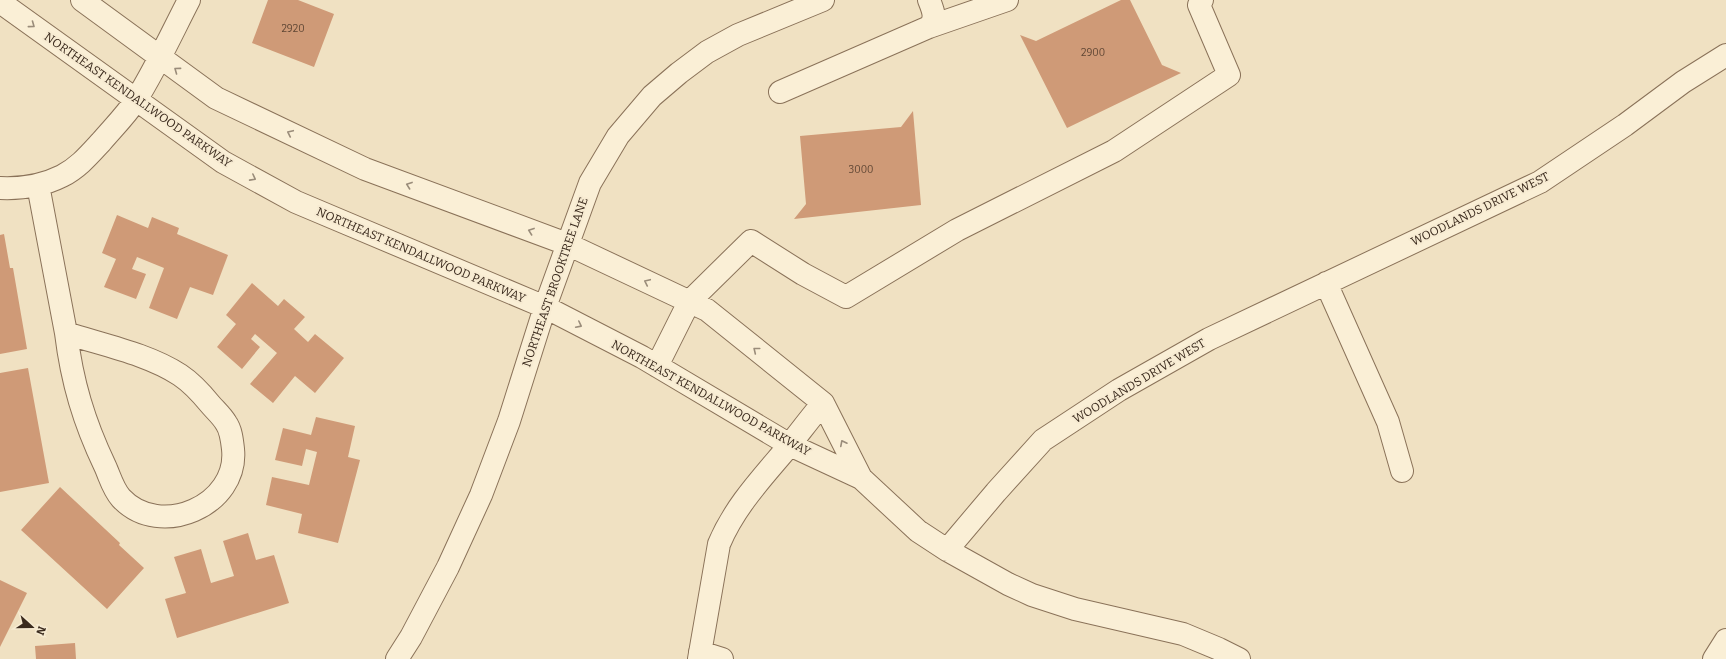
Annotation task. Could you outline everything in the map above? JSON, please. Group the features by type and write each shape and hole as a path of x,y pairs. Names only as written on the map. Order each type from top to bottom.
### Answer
{"street":[{"name":"NORTHEAST KENDALLWOOD PARKWAY","path":"82,0 155,66 216,98 365,169 567,244 706,310 823,403 861,478"},
{"path":"0,188 17,189 38,185 63,176 90,155 116,126 136,100 189,0"},
{"name":"NORTHEAST BROOKTREE LANE","path":"397,659 411,637 448,567 481,495 509,420 545,307 590,183 618,136 652,96 707,52 738,35 823,0"},
{"path":"928,27 933,23 934,18 929,0"},
{"path":"780,92 928,27 1007,0"},
{"path":"657,366 689,302 751,240 803,274 846,297 957,230 1114,151 1229,75 1199,5 1202,0"},
{"name":"NORTHEAST KENDALLWOOD PARKWAY","path":"0,2 223,162 296,202 545,307 657,366 790,445 861,478 918,530 947,550 1032,595 1075,609 1183,634 1239,659"},
{"name":"WOODLANDS DRIVE WEST","path":"947,550 996,492 1043,440 1119,390 1209,339 1540,182 1625,125 1683,82 1726,55"},
{"path":"38,185 66,333 71,368 84,418 112,484 121,498 135,509 147,514 167,518 184,515 213,500 224,487 231,472 234,455 232,439 226,423 194,386 169,368 152,360 66,333"},
{"path":"1326,284 1388,422 1402,471"},
{"path":"722,659 699,656 719,544 726,528 744,498 790,445 823,403"},
{"path":"1714,659 1726,640"}],"building":[{"path":"268,0 298,0 334,14 314,67 252,43"},
{"path":"1121,0 1130,0 1162,65 1181,73 1067,128 1020,35 1036,41"},
{"path":"913,111 921,205 794,219 806,204 800,136 901,127"},
{"path":"117,215 148,228 152,217 179,228 177,234 228,255 213,295 190,287 177,319 149,308 164,268 137,257 132,269 146,274 136,299 104,287 116,259 102,253"},
{"path":"4,234 10,268 13,268 27,349 0,354 0,235"},
{"path":"252,283 278,306 284,299 305,317 294,329 308,342 315,334 344,358 315,393 295,376 273,403 250,384 277,353 255,334 251,339 260,347 242,369 217,347 236,324 226,315"},
{"path":"28,368 49,483 0,492 0,373"},
{"path":"316,417 355,426 348,457 360,460 338,543 298,533 302,514 266,505 272,477 309,485 317,452 306,449 302,466 275,460 283,428 311,435"},
{"path":"60,487 120,543 119,545 144,568 107,609 21,530"},
{"path":"248,533 256,560 274,555 289,603 177,638 165,599 186,593 174,557 201,549 211,583 234,576 223,541"},
{"path":"0,580 27,593 0,647"},
{"path":"75,643 76,659 36,659 35,646"}]}
